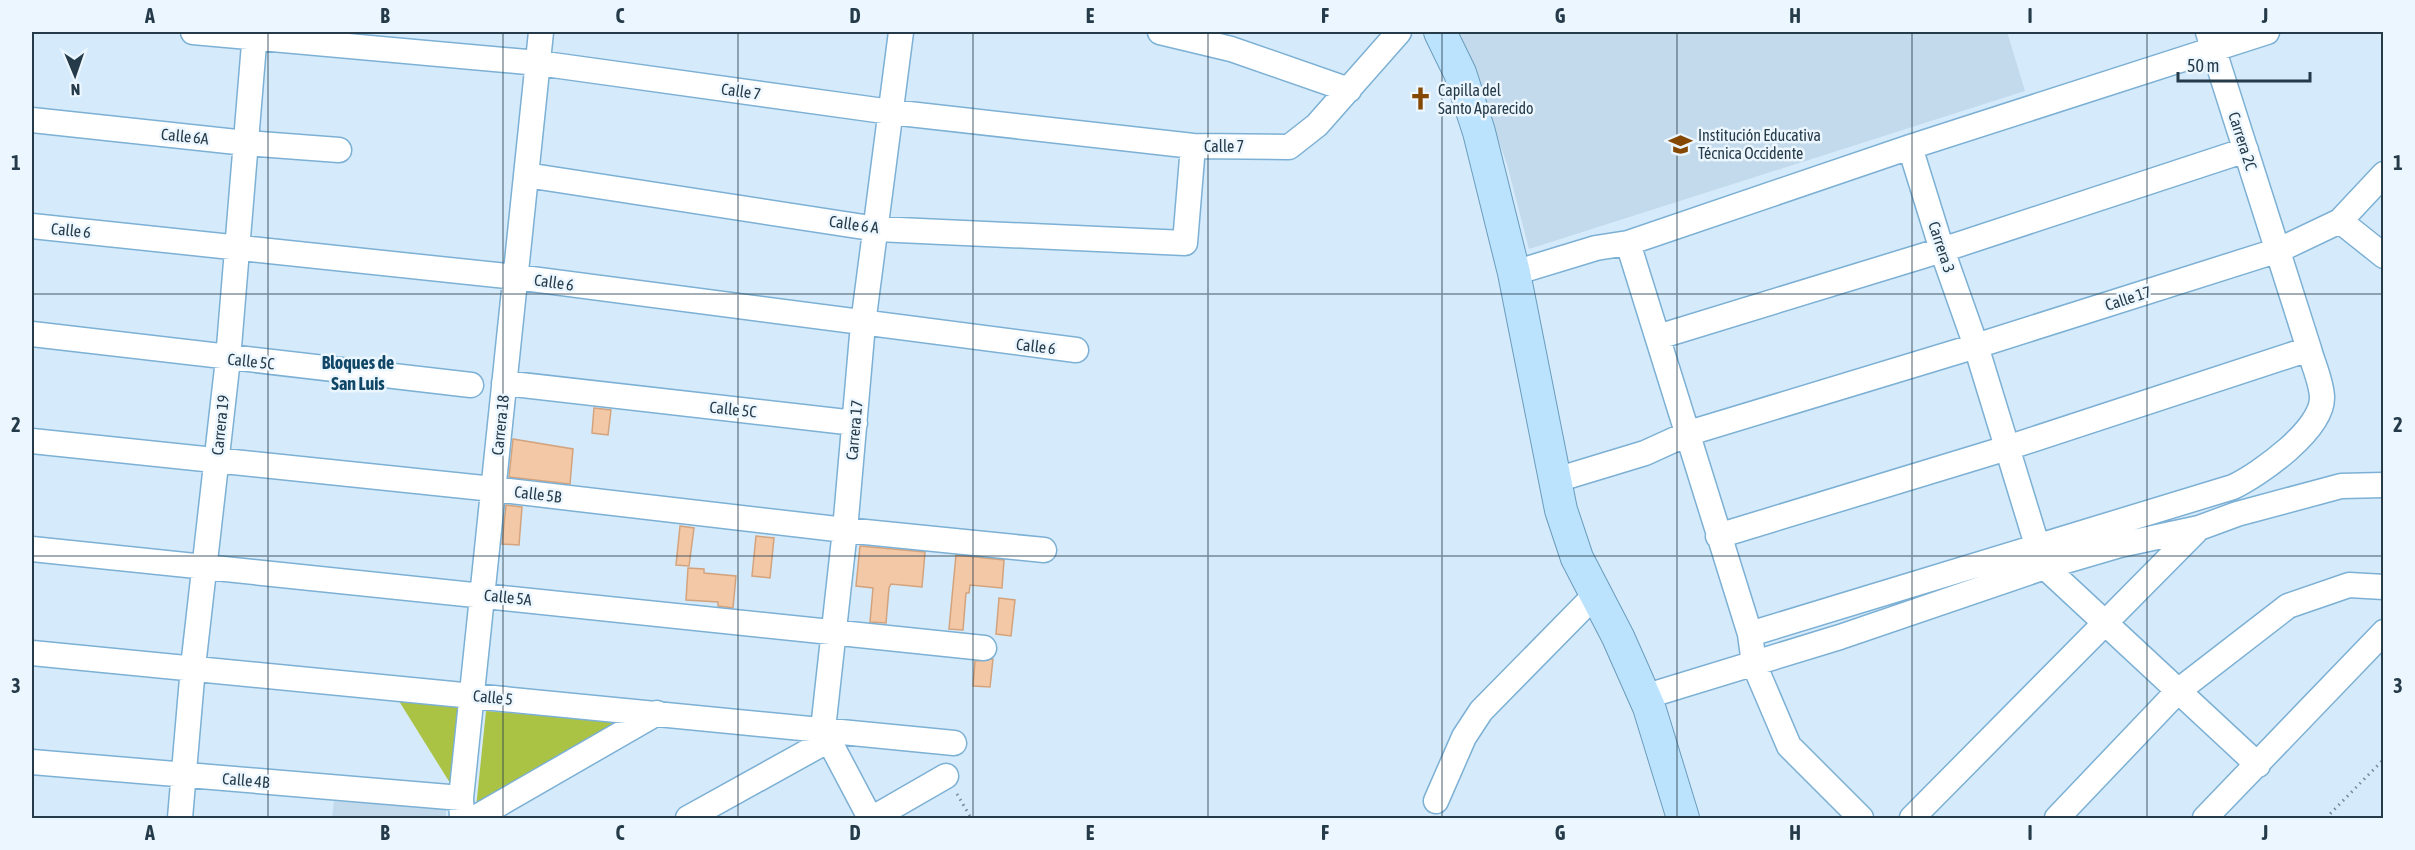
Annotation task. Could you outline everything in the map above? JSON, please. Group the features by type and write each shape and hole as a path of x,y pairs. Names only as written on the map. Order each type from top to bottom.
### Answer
{"main road":[{"path":"1440,32 1460,73 1479,132 1514,273 1561,510 1577,558 1644,697 1683,819"}],"street":[{"name":"Calle 7","path":"193,32 255,35 538,63 891,112 1193,146 1289,147 1317,125 1349,90"},
{"name":"Carrera 18","path":"461,808 481,595 541,32"},
{"name":"Carrera 17","path":"825,735 832,631 845,530 863,324 878,229 901,32"},
{"path":"1169,32 1231,49 1349,90 1399,32"},
{"path":"1514,273 1596,248 1628,243 1910,147 2211,40 2267,32"},
{"name":"Carrera 19","path":"180,819 193,667 228,359 255,35"},
{"name":"Carrera 2C","path":"2041,556 2233,487 2256,476 2306,431 2319,415 2322,397 2309,349 2211,40"},
{"name":"Calle 6A","path":"32,120 246,143 339,150"},
{"name":"Calle 6 A","path":"526,175 878,229 1185,243 1193,146"},
{"name":"Carrera 3","path":"1910,147 1942,250 1976,346 2041,556"},
{"path":"1658,337 1942,250 2246,150"},
{"path":"2384,174 2340,221 2384,256"},
{"name":"Calle 17","path":"1556,480 1645,453 1689,433 1976,346 2279,250 2340,221"},
{"name":"Calle 6","path":"32,226 516,277 1076,350"},
{"path":"1628,243 1750,634 1754,664 1789,746 1861,819"},
{"name":"Calle 5C","path":"32,334 228,359 471,385"},
{"path":"1718,536 2007,448 2309,349"},
{"name":"Calle 5C","path":"504,383 855,423"},
{"name":"Calle 5B","path":"32,441 1044,550"},
{"path":"1750,634 2041,556 2120,545 2199,528 2237,514 2341,486 2384,485"},
{"path":"1912,819 2199,528"},
{"name":"Calle 5A","path":"32,549 984,648"},
{"path":"2041,556 2106,623 2258,765"},
{"path":"1644,697 1754,664 2041,556"},
{"path":"2057,819 2178,691 2288,606 2349,585 2384,587"},
{"path":"1436,801 1464,736 1481,711 1596,594"},
{"path":"2205,819 2384,632"},
{"name":"Calle 5","path":"32,653 657,713 825,735 954,742"},
{"path":"475,819 657,713"},
{"path":"688,819 825,735 872,819 946,776"},
{"name":"Calle 4B","path":"32,762 184,775 461,808"}],"path":[{"path":"2326,819 2384,759"},
{"path":"946,776 971,819"}],"shaded area":[{"name":"Institución Educativa Técnica Occidente","path":"1459,32 2007,32 2025,91 1529,249 1507,164"},
{"path":"334,801 446,808 446,818 332,818"}],"green space":[{"path":"399,701 458,707 450,783"},
{"path":"486,711 617,722 476,808"}],"building":[{"path":"594,408 611,410 608,435 592,433"},
{"path":"513,439 573,449 570,484 509,477"},
{"path":"506,505 522,507 519,545 502,544"},
{"path":"680,526 694,528 689,566 676,565"},
{"path":"756,536 774,538 770,578 752,576"},
{"path":"860,546 925,552 922,587 891,584 886,623 870,622 873,588 856,586"},
{"path":"956,555 1004,560 1002,588 970,585 969,593 966,593 963,630 949,629"},
{"path":"688,568 704,569 704,573 736,576 733,608 718,606 718,602 686,600"},
{"path":"999,598 1015,600 1011,636 996,634"},
{"path":"993,659 990,687 973,686 975,661"}],"place":[{"name":"Capilla del Santo Aparecido","path":"1420,99"},
{"name":"Institución Educativa Técnica Occidente","path":"1680,144"}],"district":[{"name":"Bloques de San Luis","path":"358,372"}]}
